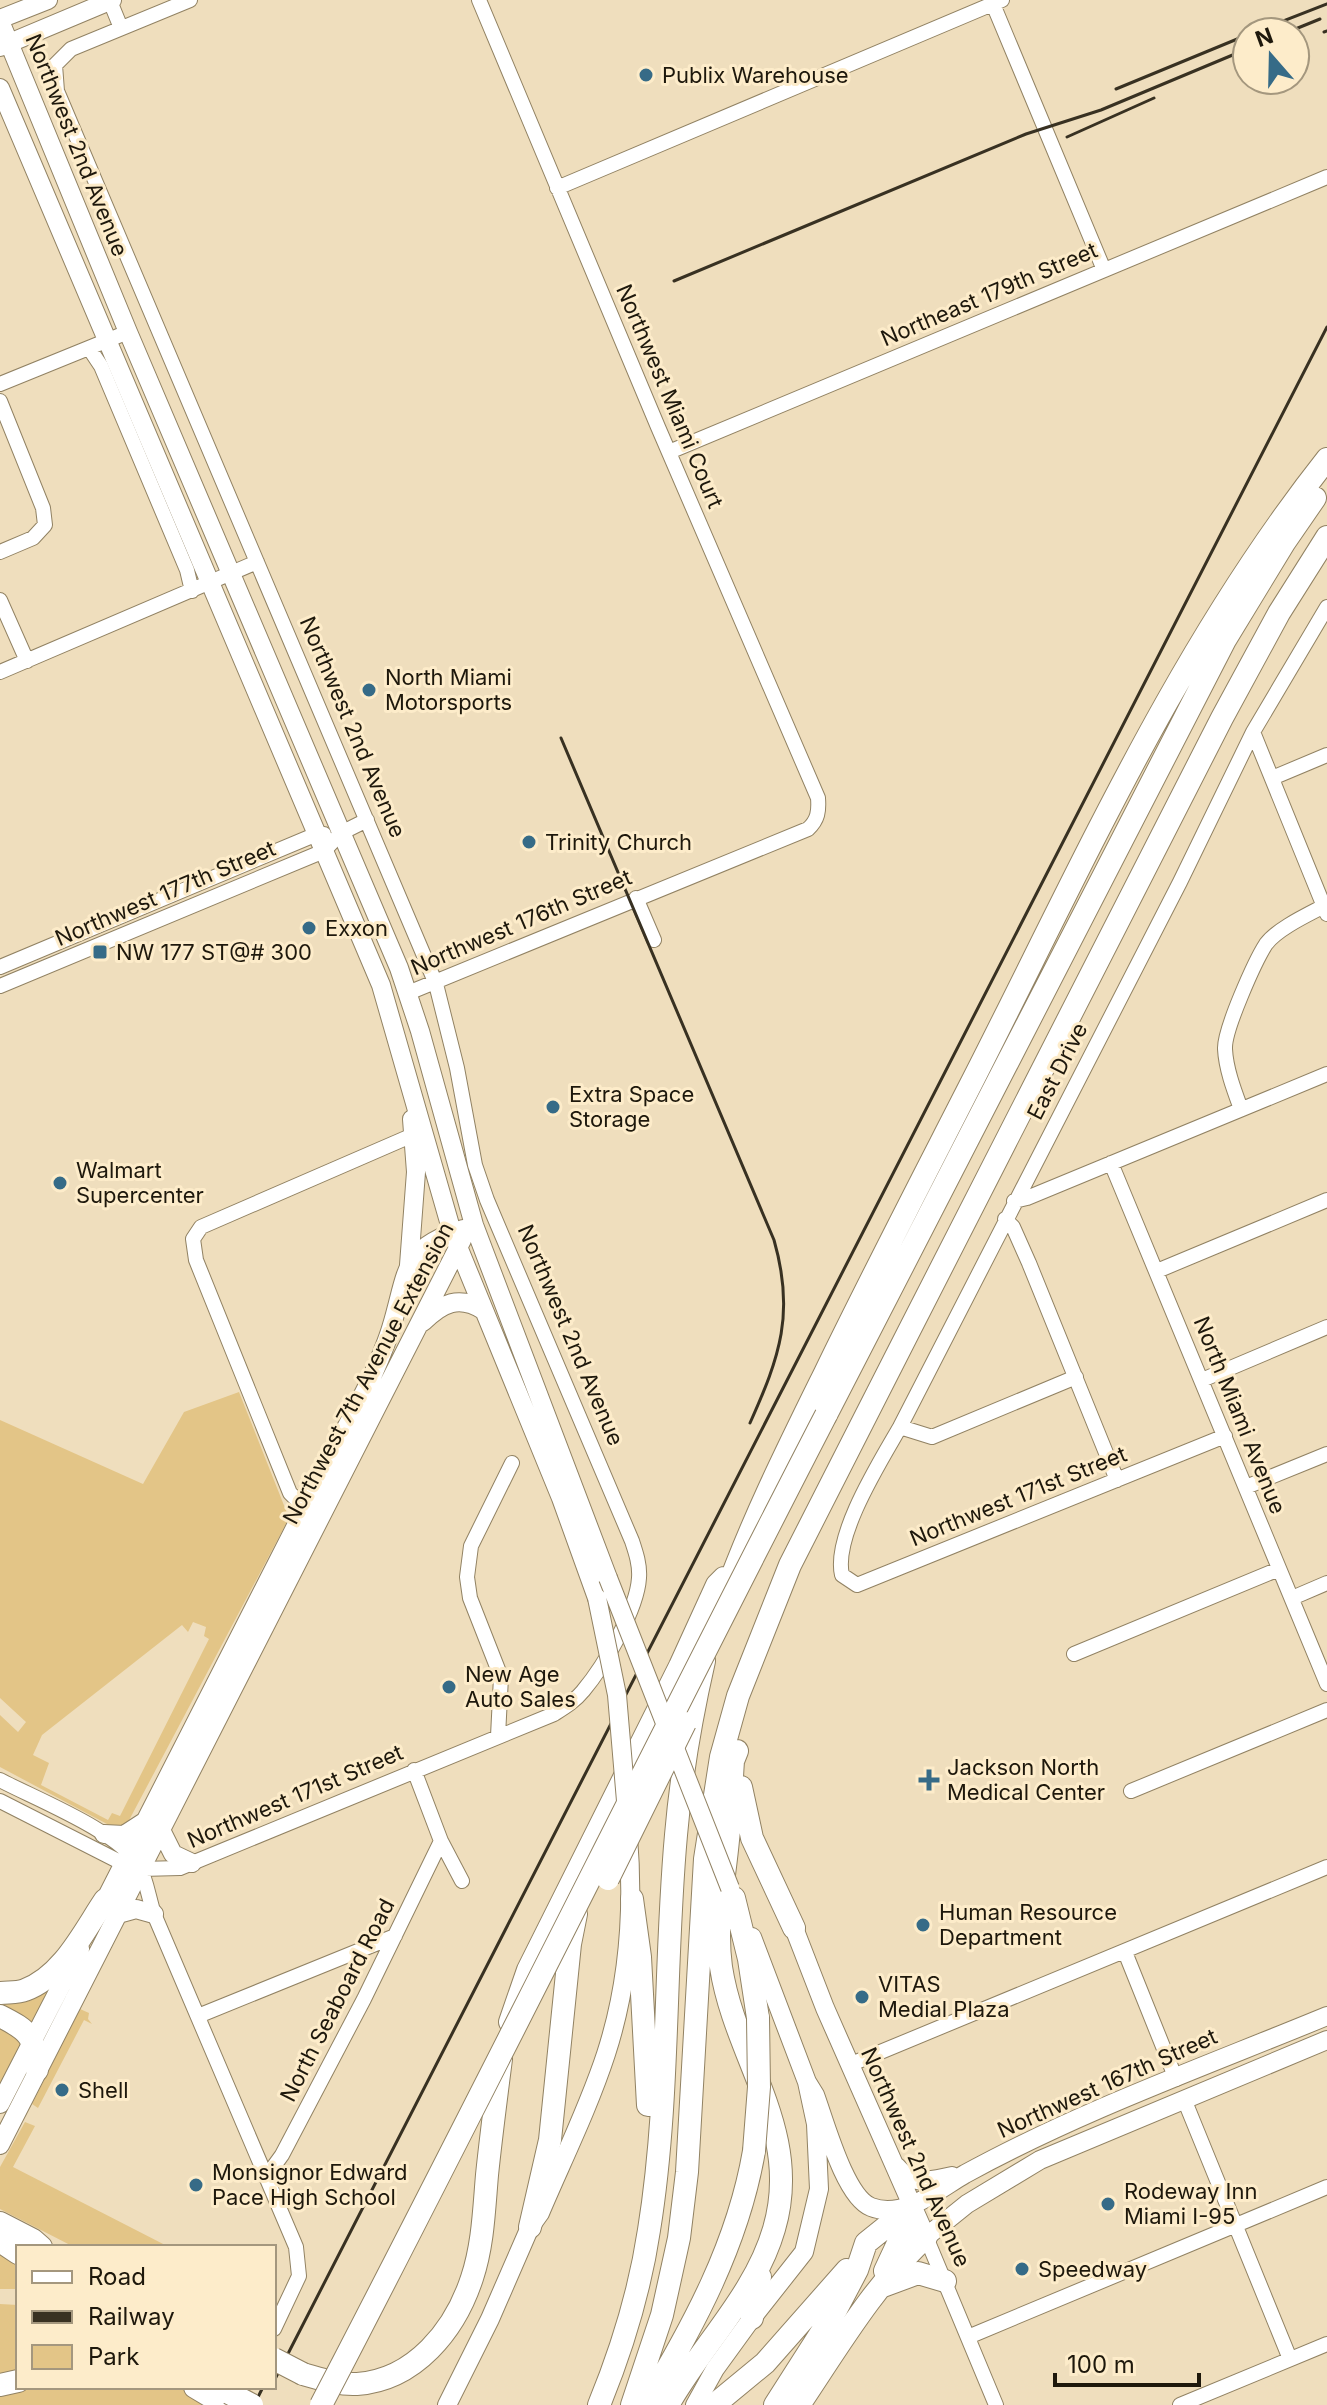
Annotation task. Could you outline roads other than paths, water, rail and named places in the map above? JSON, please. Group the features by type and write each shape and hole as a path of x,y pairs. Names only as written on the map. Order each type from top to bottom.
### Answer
{"highway":[{"path":"599,2405 626,2330 649,2233 657,2159 672,1878 680,1793 704,1661 736,1566 798,1428 872,1276 1138,756 1231,593 1281,519 1327,459"},
{"path":"334,2405 639,1818 831,1417 1225,640 1284,543 1327,481"},
{"path":"321,2405 486,2086 707,1646 831,1417 1208,696 1263,598 1327,505"},
{"path":"632,2405 662,2315 679,2238 687,2172 708,1833 727,1727 745,1678 790,1565 978,1195 1222,718 1279,613 1327,537"},
{"path":"276,2360 303,2374 336,2383 355,2384 394,2374 430,2351 455,2316 472,2278 481,2240 496,2090 508,2028 528,1970 680,1666 717,1585 736,1566"},
{"path":"745,1678 737,1751 742,1799 750,1830 794,1928"},
{"path":"737,1751 733,1761 719,1939 729,2005 772,2116 781,2157 778,2211 752,2318"},
{"path":"530,2227 550,2140 570,1944 594,1839"},
{"path":"646,2405 717,2274 737,2221 754,2151 759,2087 758,2018 749,1959 732,1893"},
{"path":"632,1899 637,1922 644,2006 649,2129 657,2159"},
{"path":"0,1993 23,1991 45,1981 112,1907"},
{"path":"0,2016 23,2028 34,2042 37,2070"},
{"path":"714,2405 765,2363 847,2270 866,2243 912,2206"},
{"path":"878,2288 912,2206"},
{"path":"0,2223 32,2245"},
{"path":"799,2405 878,2288 926,2237"},
{"path":"0,2241 23,2245"},
{"path":"775,2405 837,2308 857,2270 866,2243"},
{"path":"668,2405 755,2275 767,2248"},
{"path":"878,2288 918,2273 945,2281"},
{"path":"188,2389 252,2405"}],"main road":[{"path":"0,20 48,0"},
{"path":"5,46 111,0"},
{"name":"Northwest 2nd Avenue","path":"0,20 5,46 81,216 408,993 474,1225 608,1578 807,2082"},
{"path":"0,88 381,985 455,1239 570,1522 597,1598 612,1661 632,1899 623,1985 607,2052 540,2213 530,2227 500,2298 447,2405"},
{"path":"408,1076 416,1172 409,1265"},
{"name":"Northwest 7th Avenue Extension","path":"312,1515 372,1377 391,1328 409,1265 430,1242 455,1239 474,1225"},
{"name":"Northwest 7th Avenue Extension","path":"0,2145 132,1862 154,1825 312,1515 418,1327 455,1239"},
{"path":"418,1327 436,1309 451,1302 466,1302 483,1310"},
{"path":"104,1834 124,1835 154,1825 173,1854 192,1863"},
{"path":"112,1907 154,1914"},
{"name":"Northwest 7th Avenue Extension","path":"0,2104 112,1907"},
{"name":"Northwest 2nd Avenue","path":"794,1928 849,2065 926,2237"},
{"name":"Northwest 167th Street","path":"912,2206 1024,2144 1327,2016"},
{"name":"Northwest 167th Street","path":"926,2237 967,2204 1040,2160 1327,2040"},
{"path":"1184,2099 1206,2066"},
{"path":"807,2082 859,2198 876,2209 912,2206"},
{"path":"695,2405 715,2369 804,2252 819,2189 818,2142 807,2082"},
{"path":"926,2237 947,2209 1024,2144"},
{"path":"894,2164 906,2177 915,2180 967,2173"}],"street":[{"path":"111,0 121,28"},
{"name":"Northwest 2nd Avenue","path":"190,0 71,49 59,58 54,73 57,91 436,984 455,1059 475,1165 487,1200 638,1557 639,1578 635,1597 617,1636"},
{"name":"Northwest Miami Court","path":"479,0 818,798 819,809"},
{"path":"557,188 998,2 1104,270"},
{"name":"Northeast 179th Street","path":"669,452 1327,177"},
{"path":"58,224 81,216"},
{"path":"0,384 128,332"},
{"path":"89,348 101,366 187,570 192,591"},
{"path":"0,401 43,508 45,525 33,538 0,552"},
{"path":"0,672 257,562"},
{"path":"0,600 27,661"},
{"name":"East Drive","path":"839,1562 841,1549 866,1488 1180,882 1253,732 1327,607"},
{"path":"1241,1109 1232,1085 1224,1046 1239,1000 1267,942 1300,918 1325,910 1322,887 1253,732"},
{"path":"1239,761 1271,775 1327,755"},
{"name":"Northwest 176th Street","path":"408,993 808,829 819,809"},
{"name":"Northwest 177th Street","path":"0,986 367,820"},
{"name":"Northwest 177th Street","path":"0,967 321,842"},
{"path":"636,898 654,940"},
{"path":"1014,1201 1327,1074"},
{"path":"312,1515 290,1493 196,1260 193,1239 201,1227 413,1135"},
{"name":"North Miami Avenue","path":"1111,1163 1327,1684"},
{"path":"1157,1271 1327,1200"},
{"path":"1005,1219 1013,1227 1117,1480"},
{"path":"1202,1380 1327,1327"},
{"path":"900,1427 932,1437 1076,1377"},
{"name":"Northwest 171st Street","path":"839,1562 842,1575 857,1585 1225,1436"},
{"path":"1246,1487 1327,1454"},
{"path":"498,1736 501,1677 470,1598 467,1577 471,1546 512,1463"},
{"path":"1074,1654 1279,1569"},
{"path":"1292,1598 1327,1583"},
{"name":"Northwest 171st Street","path":"132,1862 180,1868 554,1714 582,1693 617,1636"},
{"path":"1131,1791 1327,1710"},
{"path":"414,1770 441,1841 462,1881"},
{"path":"0,1780 104,1834 132,1862 296,2247 300,2266 296,2285 276,2325"},
{"path":"0,1801 132,1862"},
{"name":"North Seaboard Road","path":"266,2177 282,2155 441,1841"},
{"path":"849,2065 1327,1867"},
{"path":"198,2016 395,1936"},
{"path":"1125,1952 1176,2079"},
{"path":"1184,2099 1290,2359"},
{"path":"968,2337 1327,2187"},
{"name":"Northwest 2nd Avenue","path":"926,2237 996,2405"},
{"path":"1180,2405 1327,2344"}],"railway":[{"path":"1296,16 1327,4"},
{"path":"1311,23 1320,19"},
{"path":"1116,89 1231,42"},
{"path":"674,281 1026,134 1101,110 1231,56"},
{"path":"1067,137 1154,98"},
{"path":"276,2377 1327,327"},
{"path":"561,738 774,1240 784,1312 776,1355 750,1423"},
{"path":"254,2405 262,2389"}],"place":[{"name":"Publix Warehouse","path":"646,75"},
{"name":"North Miami Motorsports","path":"369,690"},
{"name":"Trinity Church","path":"529,842"},
{"name":"Exxon","path":"309,928"},
{"name":"NW 177 ST@# 300","path":"100,952"},
{"name":"Extra Space Storage","path":"553,1107"},
{"name":"Walmart Supercenter","path":"60,1183"},
{"name":"New Age Auto Sales","path":"449,1687"},
{"name":"Jackson North Medical Center","path":"929,1780"},
{"name":"Human Resource Department","path":"923,1925"},
{"name":"VITAS Medial Plaza","path":"862,1997"},
{"name":"Shell","path":"62,2090"},
{"name":"Monsignor Edward Pace High School","path":"196,2185"},
{"name":"Rodeway Inn Miami I-95","path":"1108,2204"},
{"name":"Speedway","path":"1022,2269"}]}
